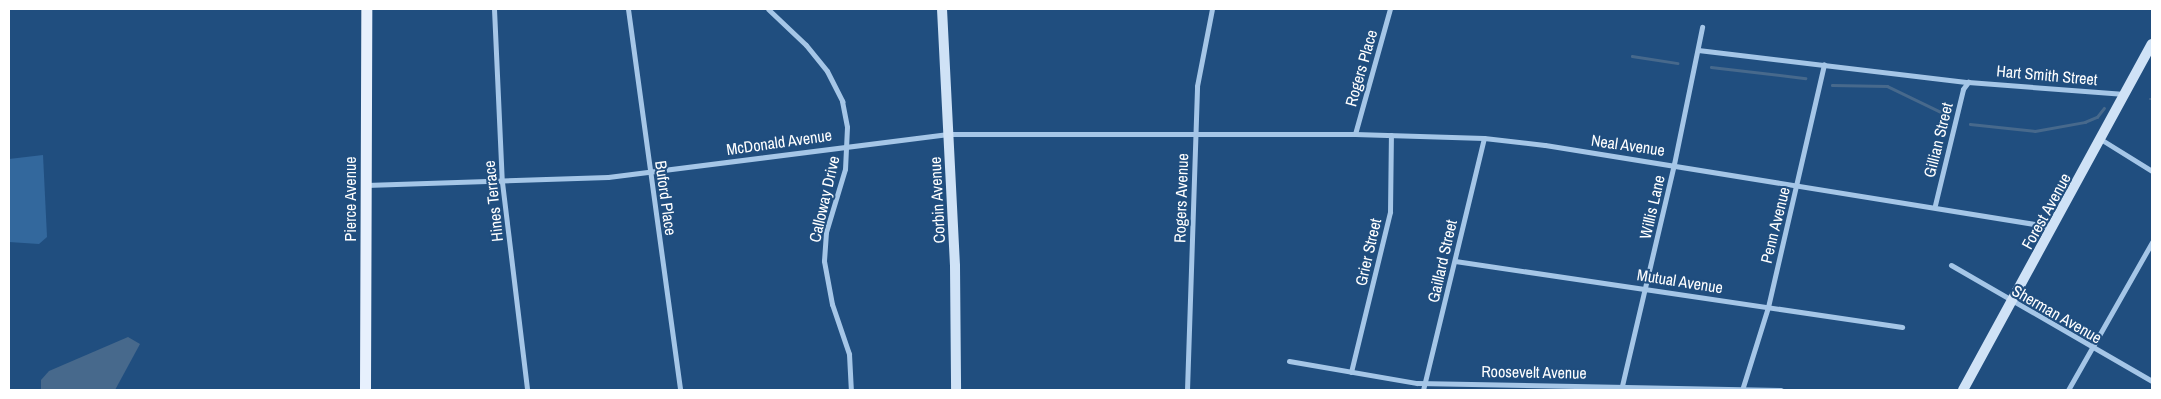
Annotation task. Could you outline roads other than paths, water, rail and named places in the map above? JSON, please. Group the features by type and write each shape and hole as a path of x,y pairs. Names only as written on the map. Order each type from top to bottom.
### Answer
{"main road":[{"name":"Pierce Avenue","path":"366,9 366,390"}],"street":[{"name":"Hines Terrace","path":"494,9 502,182 527,390"},
{"name":"Buford Place","path":"628,9 680,390"},
{"name":"Calloway Drive","path":"768,9 806,45 827,71 842,101 848,145 845,169 826,232 824,261 832,304 849,354 851,390"},
{"name":"Corbin Avenue","path":"942,9 955,266 956,390"},
{"name":"Rogers Avenue","path":"1187,390 1195,135 1201,51 1212,9"},
{"name":"Rogers Place","path":"1356,134 1390,9"},
{"name":"Willis Lane","path":"1621,388 1674,164 1702,27"},
{"name":"Forest Avenue","path":"1963,390 2102,140 2152,44"},
{"name":"Hart Smith Street","path":"1698,50 1968,82 2125,94"},
{"name":"Penn Avenue","path":"1742,389 1768,307 1798,184 1824,64"},
{"name":"Gillian Street","path":"1935,205 1963,89 1968,82"},
{"name":"McDonald Avenue","path":"366,185 563,181 650,173 848,145 948,134 1195,135"},
{"name":"Neal Avenue","path":"1195,135 1356,134 1484,138 1674,164 1935,205 2054,227"},
{"name":"Grier Street","path":"1352,372 1390,212 1391,135"},
{"name":"Gaillard Street","path":"1423,390 1484,138"},
{"path":"2102,140 2152,171"},
{"path":"2068,390 2152,242"},
{"name":"Mutual Avenue","path":"1455,261 1902,327"},
{"name":"Sherman Avenue","path":"1951,265 2012,303 2152,382"},
{"name":"Roosevelt Avenue","path":"1289,362 1425,383 1781,390"}],"waterway":[{"path":"1632,56 1677,63"},
{"path":"1711,67 1805,78"},
{"path":"1832,85 1887,86 1943,113"},
{"path":"1970,124 2035,131 2085,122 2097,117 2104,108"}]}
